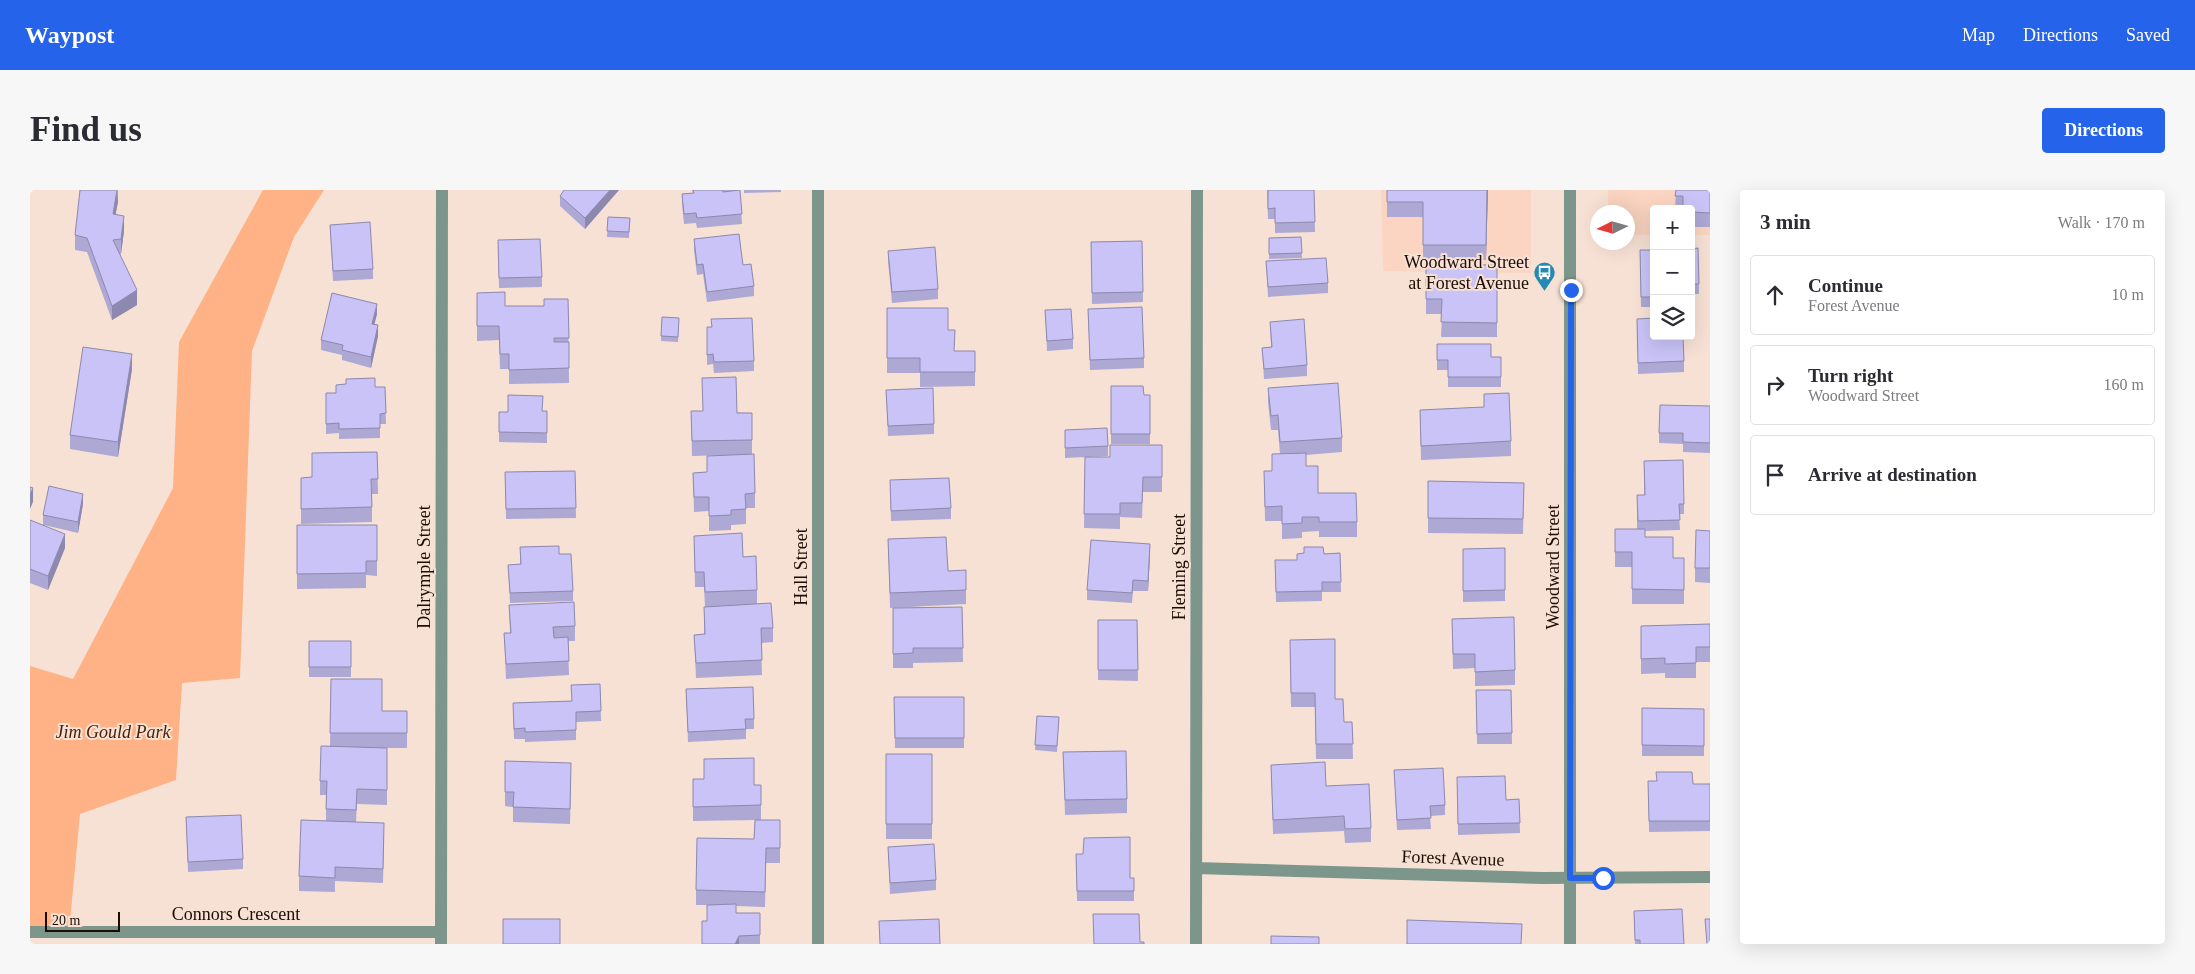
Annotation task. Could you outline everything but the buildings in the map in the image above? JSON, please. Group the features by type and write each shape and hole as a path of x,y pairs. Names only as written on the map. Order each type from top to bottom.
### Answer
{"street":[{"name":"Dalrymple Street","path":"442,190 442,938"},
{"name":"Hall Street","path":"818,190 818,944"},
{"name":"Fleming Street","path":"1196,944 1197,190"},
{"name":"Woodward Street","path":"1570,190 1570,944"},
{"name":"Forest Avenue","path":"1196,868 1570,878 1710,877"},
{"name":"Connors Crescent","path":"30,932 442,938"}],"shaded area":[{"path":"1381,190 1531,190 1531,273 1383,271"},
{"path":"1608,190 1710,190 1710,235 1695,235 1695,205 1650,205 1650,235 1635,235 1635,205 1608,205"}],"green space":[{"name":"Jim Gould Park","path":"263,190 324,190 294,237 252,351 240,678 182,683 176,780 80,814 69,933 30,933 30,666 73,679 173,488 179,342"}],"place":[{"name":"Woodward Street at Forest Avenue","path":"1545,291"}],"route":[{"path":"1571,290 1570,878 1603,878"}]}
